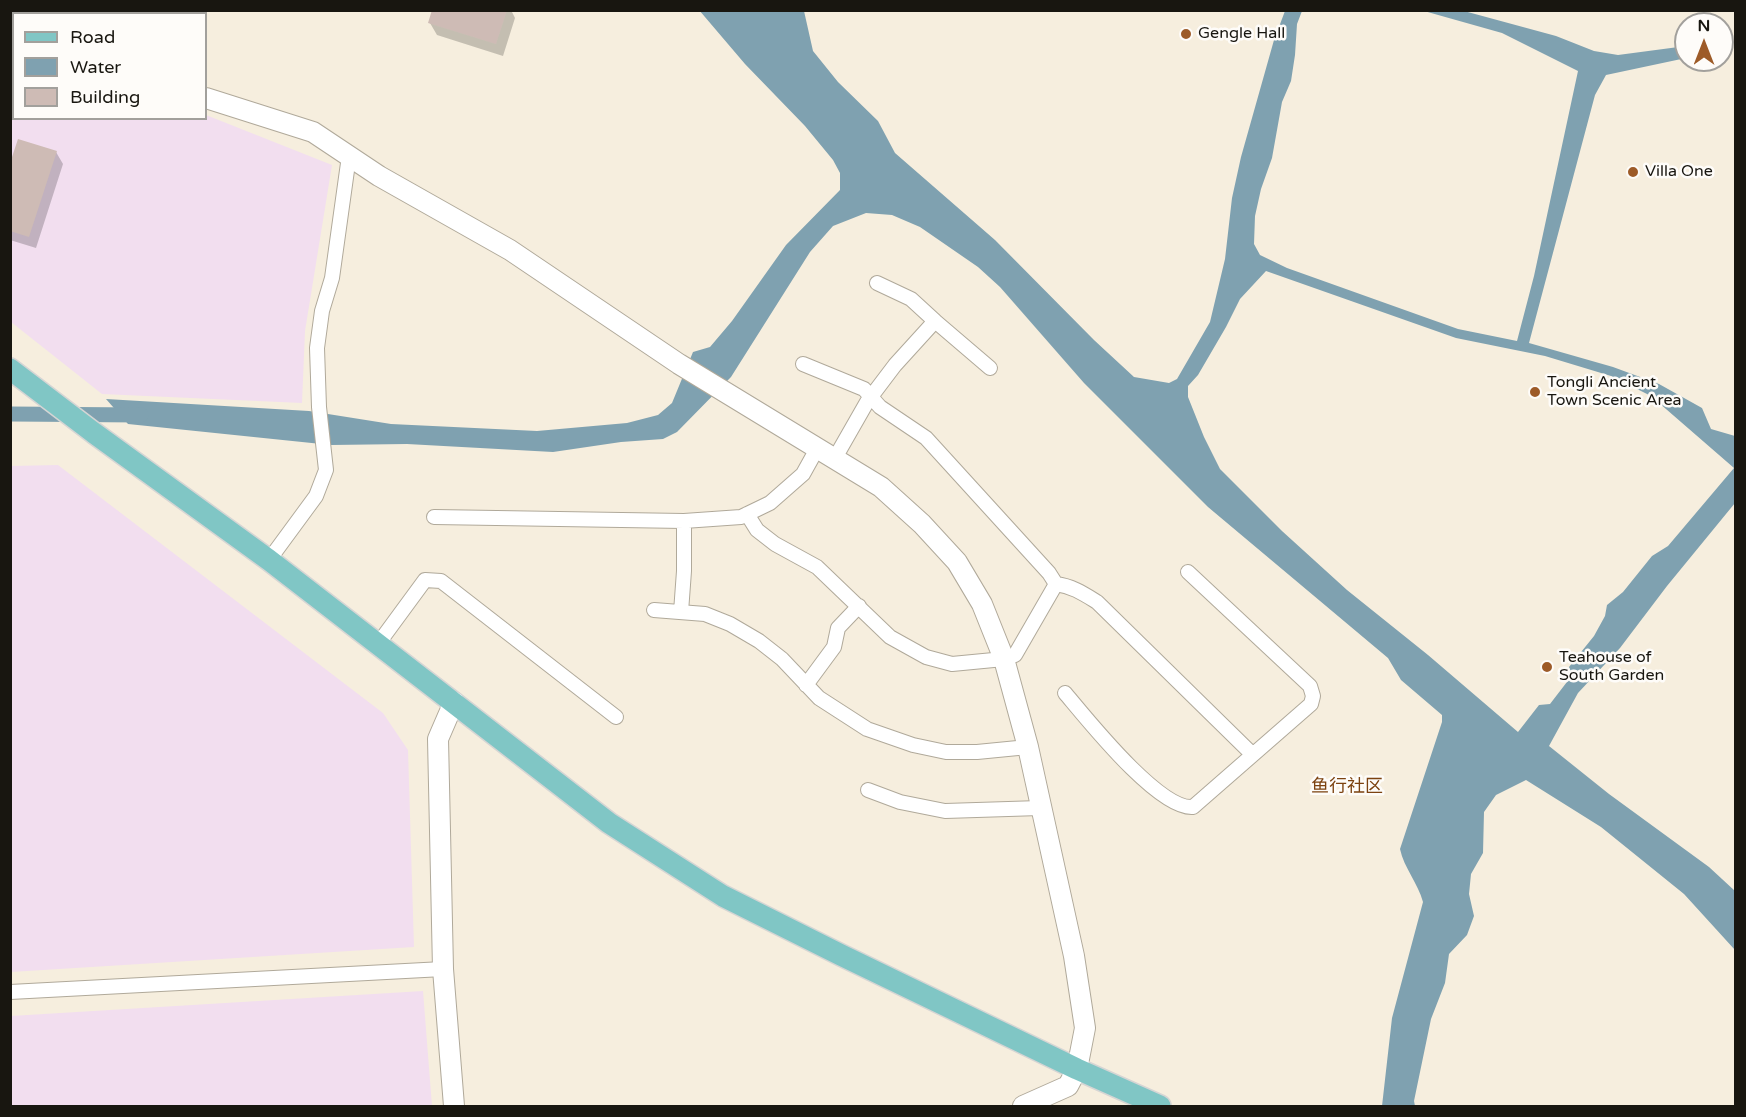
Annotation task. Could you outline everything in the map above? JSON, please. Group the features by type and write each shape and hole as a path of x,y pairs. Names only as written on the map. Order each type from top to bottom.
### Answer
{"main road":[{"path":"10,369 269,560 609,823 723,896 1077,1069 1160,1107"}],"street":[{"path":"207,98 313,132 379,176 510,250 678,364 881,487 922,524 957,562 981,604 1005,659 1028,747 1074,956 1085,1028 1077,1069 1068,1086 1023,1107"},
{"path":"269,560 316,496 326,470 322,449 317,348 322,311 332,278 349,156"},
{"path":"877,283 911,299 990,368"},
{"path":"835,458 871,397 895,365 935,321"},
{"path":"803,364 864,389 880,407 926,438 1049,573 1056,584"},
{"path":"434,517 684,521 741,517 770,503 803,474 818,447"},
{"path":"747,514 757,530 775,544 817,567 890,637 926,657 952,664 1005,659 1015,655 1056,584"},
{"path":"681,612 684,521"},
{"path":"1065,693 1131,767 1163,796 1185,808 1193,807 1311,704 1313,696 1310,686 1188,572"},
{"path":"378,644 425,580 441,581 616,717"},
{"path":"1056,584 1065,585 1098,602 1252,754"},
{"path":"806,684 834,647 838,628 859,606"},
{"path":"654,610 705,614 730,624 759,641 782,659 819,698 867,729 913,746 946,752 977,752 1028,747"},
{"path":"454,702 438,739 443,969 454,1107"},
{"path":"868,790 900,802 945,811 1040,808"},
{"path":"10,992 443,969"}],"shaded area":[{"path":"10,72 12,73 12,120 207,120 207,115 332,165 305,331 302,403 102,394 11,322"},
{"path":"58,465 383,713 408,750 414,947 11,972 11,466"},
{"path":"423,991 432,1106 11,1106 11,1016"}],"water":[{"path":"699,10 804,11 813,51 838,82 878,121 895,153 995,240 1134,377 1169,383 1177,379 1210,322 1225,259 1232,198 1241,157 1274,40 1285,11 1302,11 1297,24 1291,81 1282,102 1272,158 1261,189 1255,216 1254,244 1260,255 1287,268 1458,329 1517,341 1534,276 1578,71 1502,33 1424,11 1464,11 1556,36 1594,51 1618,55 1674,48 1674,61 1606,75 1595,95 1529,343 1613,367 1659,384 1702,408 1711,429 1735,436 1735,503 1620,648 1578,693 1549,746 1609,794 1709,867 1735,891 1735,950 1684,894 1601,827 1526,780 1496,795 1484,812 1483,853 1471,874 1469,894 1474,916 1467,935 1449,954 1445,983 1431,1019 1414,1101 1415,1106 1382,1106 1392,1018 1423,902 1400,849 1442,722 1442,715 1401,680 1388,658 1208,507 1084,383 1000,287 978,267 920,227 892,215 866,213 833,226 810,252 731,377 677,432 663,439 621,442 553,452 407,444 331,445 128,424 106,399 309,411 391,424 537,431 627,423 658,415 672,403 693,352 710,347 732,321 786,245 840,190 840,173 833,160 805,126 745,64","holes":["1266,271 1456,338 1545,356 1611,376 1651,396 1734,468 1668,546 1652,556 1623,592 1607,605 1605,616 1594,636 1569,667 1570,678 1550,704 1539,705 1518,732 1347,590 1282,531 1220,469 1188,397 1188,386 1198,375 1240,299"]}],"building":[{"path":"432,10 507,10 496,44 428,23"},
{"path":"18,139 57,151 29,237 10,231 10,163"}],"waterway":[{"path":"10,414 141,415"}],"place":[{"name":"Gengle Hall","path":"1186,34"},
{"name":"Villa One","path":"1633,172"},
{"name":"Tongli Ancient Town Scenic Area","path":"1535,392"},
{"name":"Teahouse of South Garden","path":"1547,667"}],"district":[{"name":"鱼行社区","path":"1347,787"}]}
